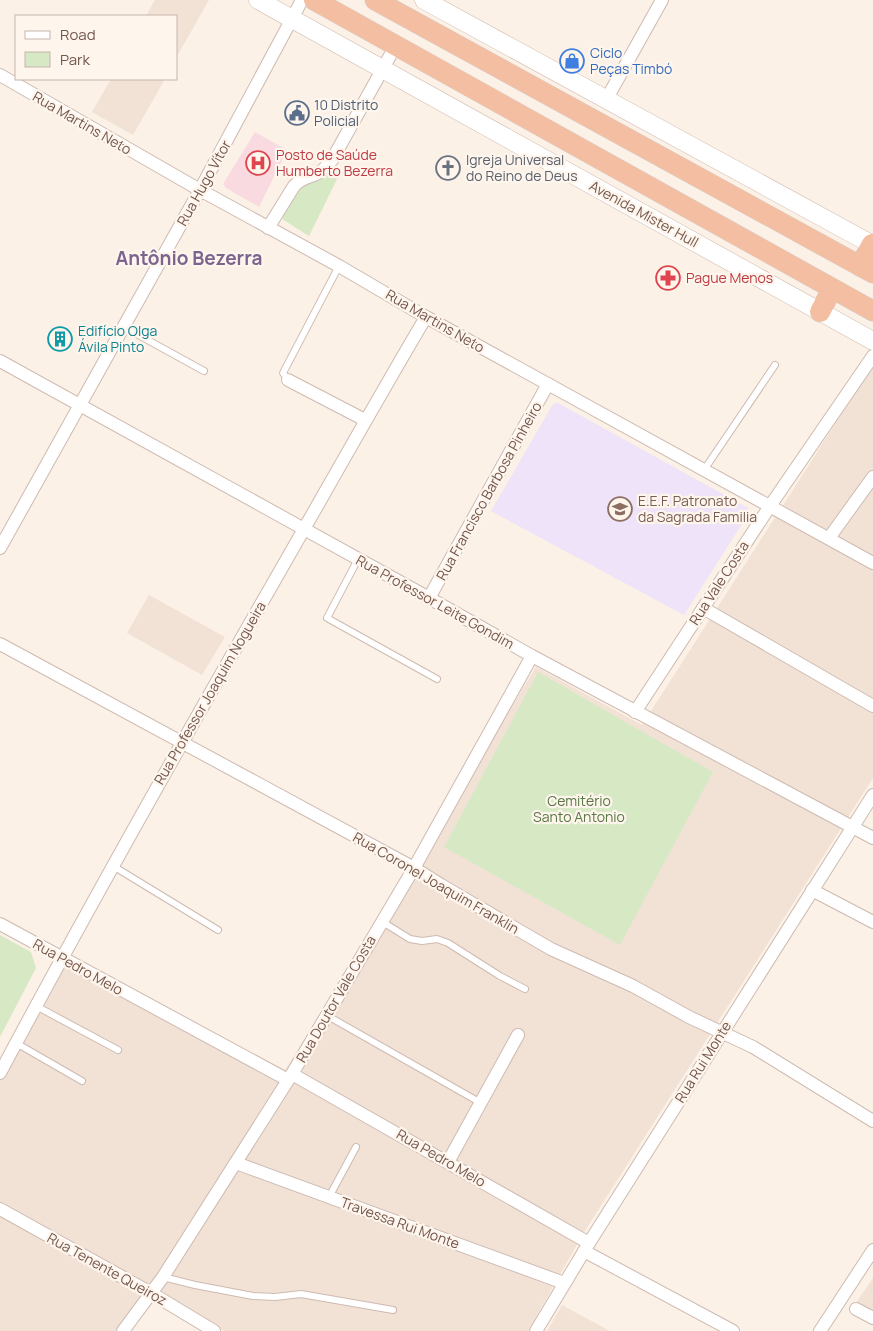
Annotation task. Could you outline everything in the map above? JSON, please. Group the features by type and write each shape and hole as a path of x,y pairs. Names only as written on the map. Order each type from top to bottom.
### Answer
{"highway":[{"name":"Avenida Mister Hull","path":"314,0 873,312"},
{"path":"375,0 867,270 873,245"},
{"path":"820,312 832,289"}],"main road":[{"name":"Avenida Mister Hull","path":"258,0 873,340"},
{"path":"424,0 873,245"}],"street":[{"name":"Rua Hugo Vítor","path":"0,548 200,190 302,0"},
{"path":"606,100 662,0"},
{"path":"268,228 299,180 320,172 332,160 396,45"},
{"name":"Rua Martins Neto","path":"0,75 426,317 873,563"},
{"name":"Rua Professor Joaquim Nogueira","path":"0,1073 61,958 364,420 426,317"},
{"name":"Rua Vale Costa","path":"635,712 770,506 873,356"},
{"name":"Rua Professor Leite Gondim","path":"0,362 532,656 873,838"},
{"path":"288,380 364,420"},
{"name":"Rua Francisco Barbosa Pinheiro","path":"429,598 548,384"},
{"path":"829,538 873,477"},
{"path":"703,608 873,706"},
{"name":"Rua Coronel Joaquim Franklin","path":"0,644 414,868 551,949 633,986 689,1017 753,1047 873,1121"},
{"name":"Rua Doutor Vale Costa","path":"123,1331 163,1277 290,1077 414,868 532,656"},
{"name":"Rua Rui Monte","path":"536,1331 586,1247 873,795"},
{"path":"812,890 873,922"},
{"name":"Rua Pedro Melo","path":"0,924 448,1162 586,1247 732,1331"},
{"path":"448,1162 518,1035"},
{"name":"Travessa Rui Monte","path":"236,1163 564,1284"},
{"name":"Rua Tenente Queiroz","path":"0,1209 151,1293 214,1331"},
{"path":"820,1331 873,1250"},
{"path":"856,1309 873,1318"}],"lane":[{"path":"288,380 283,373 339,266"},
{"path":"124,327 204,371"},
{"path":"704,470 775,365"},
{"path":"358,559 327,618 437,680"},
{"path":"113,866 218,930"},
{"path":"381,921 410,939 422,941 437,939 448,944 525,989"},
{"path":"36,1006 118,1050"},
{"path":"326,1016 481,1103"},
{"path":"16,1042 82,1081"},
{"path":"329,1197 356,1147"},
{"path":"163,1277 253,1296 275,1297 302,1294 393,1310"}],"shaded area":[{"path":"155,0 209,0 178,54 178,15 147,15"},
{"path":"110,80 164,80 133,135 92,112"},
{"name":"Posto de Saúde Humberto Bezerra","path":"255,132 287,150 259,207 226,188 223,184"},
{"path":"873,365 873,778 583,1234 528,1331 224,1331 173,1300 154,1285 119,1331 0,1331 0,1063 58,952 285,1070 536,667 642,725"},
{"name":"E.E.F. Patronato da Sagrada Familia","path":"558,403 748,508 749,513 684,615 491,511 553,404"},
{"path":"149,595 225,637 202,675 127,633"},
{"path":"873,1278 873,1323 851,1310"},
{"path":"562,1305 610,1331 547,1331"}],"green space":[{"path":"341,171 309,236 282,219 299,187 324,174"},
{"name":"Cemitério Santo Antonio","path":"538,672 713,772 620,945 444,847"},
{"path":"0,935 31,952 36,968 0,1037"}],"place":[{"name":"Ciclo Peças Timbó","path":"572,61"},
{"name":"10 Distrito Policial","path":"297,113"},
{"name":"Posto de Saúde Humberto Bezerra","path":"258,163"},
{"name":"Igreja Universal do Reino de Deus","path":"448,168"},
{"name":"Pague Menos","path":"668,278"},
{"name":"Edifício Olga Ávila Pinto","path":"60,339"},
{"name":"E.E.F. Patronato da Sagrada Familia","path":"620,509"}],"district":[{"name":"Antônio Bezerra","path":"189,258"}]}
